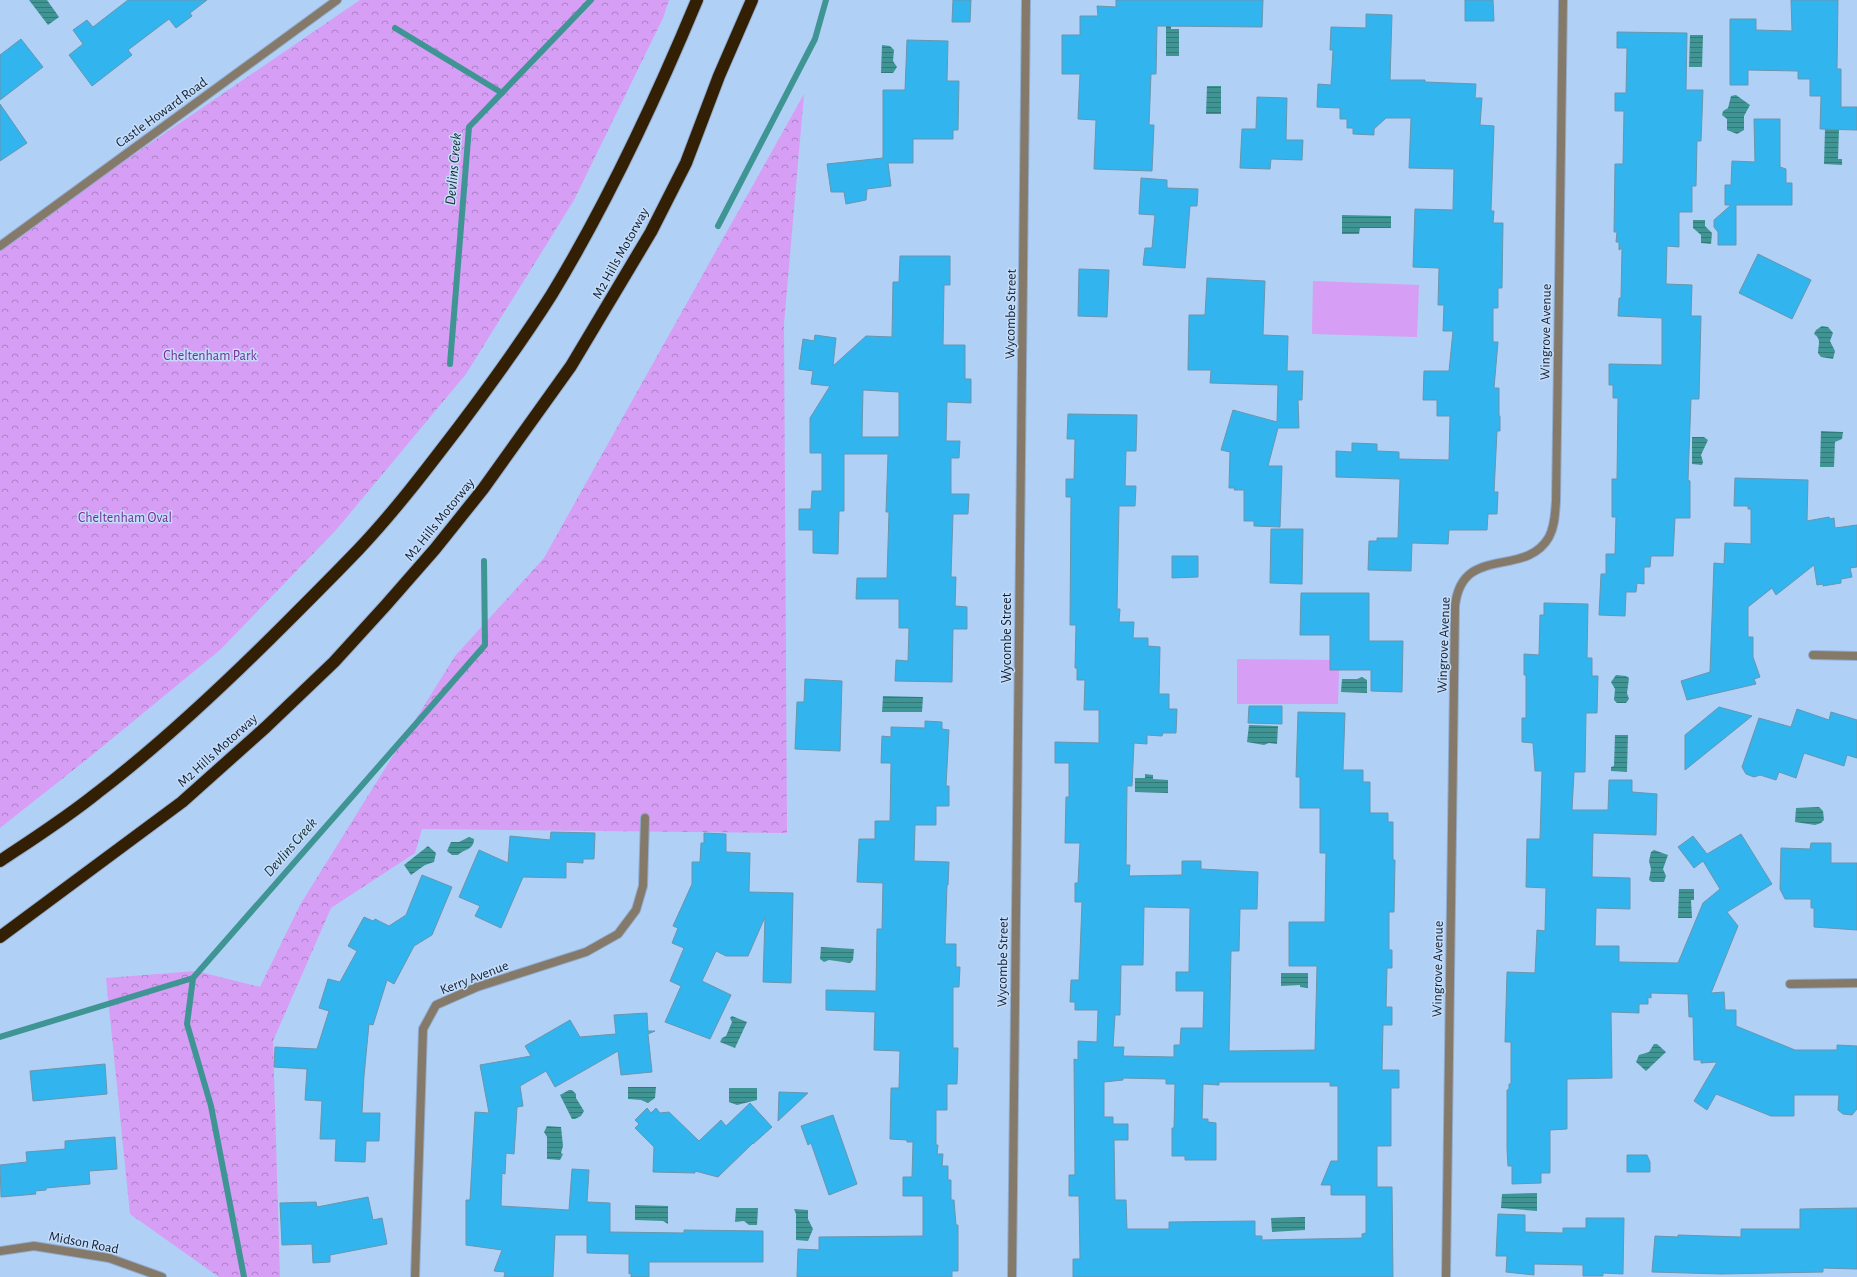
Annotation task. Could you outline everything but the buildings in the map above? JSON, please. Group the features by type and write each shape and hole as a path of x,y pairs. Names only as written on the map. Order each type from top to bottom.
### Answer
{"highway":[{"path":"0,862 95,795 147,754 200,706 251,658 359,549 427,469 504,366 550,296 588,231 631,150 669,67 697,0"},
{"name":"M2 Hills Motorway","path":"0,937 182,802 266,727 334,662 435,549 483,490 571,366 651,232 686,162 718,76 752,0"}],"street":[{"name":"Castle Howard Road","path":"0,246 338,0"},
{"name":"Wycombe Street","path":"1012,1277 1026,0"},
{"name":"Wingrove Avenue","path":"1446,1277 1457,595 1461,586 1478,568 1495,562 1521,559 1539,550 1549,538 1554,526 1556,501 1563,0"},
{"path":"1813,655 1857,656"},
{"name":"Kerry Avenue","path":"415,1277 423,1029 436,1005 477,986 586,952 618,934 636,910 643,886 645,818"},
{"path":"1790,984 1857,983"},
{"name":"Midson Road","path":"0,1251 34,1246 102,1256 162,1277"}],"green space":[{"name":"Cheltenham Park","path":"360,0 669,0 663,18 574,200 466,374 336,530 220,650 91,756 0,828 0,246"},
{"path":"804,94 784,324 787,833 422,829 415,853 331,908 273,1041 280,1277 219,1277 130,1214 106,978 196,971 260,987 300,905 455,656 544,558"},
{"path":"1313,281 1419,285 1417,337 1312,334"},
{"path":"1237,659 1330,660 1330,670 1339,670 1338,704 1237,704"}],"shaded area":[{"path":"29,0 47,0 59,17 48,25"},
{"path":"1166,23 1171,23 1171,29 1179,29 1179,56 1166,56"},
{"path":"1690,35 1703,35 1702,67 1689,67"},
{"path":"882,45 890,46 894,50 893,61 897,67 893,73 881,73"},
{"path":"1207,86 1221,86 1221,114 1206,114"},
{"path":"1736,95 1750,105 1744,116 1744,130 1737,134 1727,130 1727,119 1722,115 1723,111 1728,108 1731,96"},
{"path":"1825,129 1839,130 1838,159 1842,159 1842,165 1824,164"},
{"path":"1342,215 1391,216 1391,228 1360,228 1359,234 1342,234"},
{"path":"1693,220 1705,220 1705,226 1712,233 1711,244 1701,243 1701,235 1693,228"},
{"path":"1822,326 1828,327 1833,333 1830,341 1835,351 1833,359 1821,357 1818,353 1819,340 1814,334 1816,330"},
{"path":"1821,431 1843,432 1842,439 1835,442 1834,467 1820,467"},
{"path":"1692,437 1704,437 1708,440 1701,455 1703,462 1702,465 1692,464"},
{"path":"1616,675 1626,676 1629,678 1627,693 1629,699 1626,703 1617,703 1614,700 1615,689 1611,682"},
{"path":"1362,677 1367,680 1367,693 1341,692 1342,679 1357,679"},
{"path":"883,696 923,697 922,712 882,712"},
{"path":"1249,725 1278,726 1277,744 1269,743 1264,745 1247,742"},
{"path":"1615,735 1628,735 1627,772 1611,771 1611,767 1614,766"},
{"path":"1145,774 1153,775 1153,779 1168,780 1168,793 1135,792 1135,778 1145,778"},
{"path":"1819,807 1823,811 1824,820 1821,823 1815,825 1795,822 1796,808"},
{"path":"469,837 474,839 474,843 468,849 458,855 452,855 447,851 451,842 459,842"},
{"path":"428,846 436,853 434,862 425,865 411,875 404,865"},
{"path":"1654,850 1668,855 1663,869 1666,876 1664,882 1652,882 1649,880 1651,869 1649,861 1651,852"},
{"path":"1679,889 1694,889 1694,900 1691,900 1692,918 1678,918"},
{"path":"821,947 854,949 853,960 850,963 829,960 824,962 820,959"},
{"path":"1281,973 1308,973 1308,988 1300,987 1300,985 1281,986"},
{"path":"732,1016 747,1022 735,1048 720,1042 722,1038 726,1036 732,1022 730,1018"},
{"path":"1654,1044 1657,1044 1666,1052 1646,1071 1636,1062 1639,1055 1649,1052"},
{"path":"628,1087 656,1087 655,1098 648,1103 641,1100 628,1099"},
{"path":"729,1088 757,1088 757,1100 737,1105 729,1102"},
{"path":"572,1090 576,1094 576,1098 584,1111 581,1116 575,1119 572,1119 560,1095"},
{"path":"547,1126 561,1127 563,1146 561,1153 563,1154 560,1160 547,1159 547,1137 544,1132"},
{"path":"1537,1193 1537,1211 1501,1208 1502,1194"},
{"path":"635,1205 668,1206 668,1224 663,1221 635,1220"},
{"path":"736,1208 758,1208 757,1225 749,1225 744,1221 735,1222"},
{"path":"794,1209 808,1210 808,1219 813,1229 808,1241 796,1240 796,1214"},
{"path":"1305,1217 1305,1230 1272,1232 1271,1218"}],"waterway":[{"name":"Devlins Creek","path":"450,364 469,127 591,0"},
{"path":"718,226 815,39 826,0"},
{"path":"395,28 502,93"},
{"name":"Devlins Creek","path":"0,1037 193,978 485,645 484,561"},
{"path":"193,978 187,1024 211,1106 244,1277"}],"park label":[{"name":"Cheltenham Oval","path":"125,517"}]}
